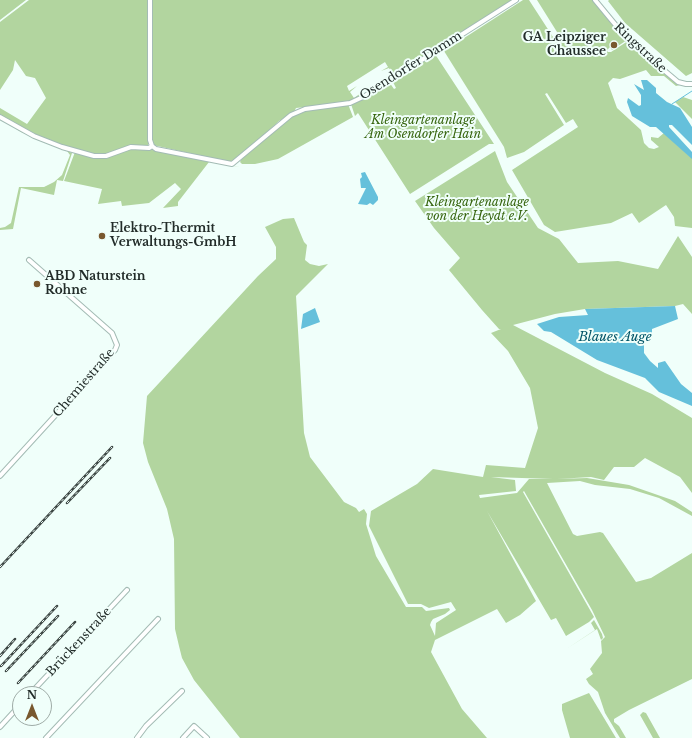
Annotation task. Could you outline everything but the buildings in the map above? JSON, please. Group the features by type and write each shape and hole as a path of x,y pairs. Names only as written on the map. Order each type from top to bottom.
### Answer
{"street":[{"path":"0,118 34,136 62,147 94,156 106,156 131,147 149,148 152,146 150,140 150,0"},
{"name":"Osendorfer Damm","path":"152,146 156,149 232,164 291,115 305,109 350,103 365,96 516,0"},
{"name":"Ringstraße","path":"595,0 628,40 678,82 692,84"},
{"name":"Chemiestraße","path":"0,476 103,364 115,350 117,345 116,337 112,333 29,260"},
{"name":"Brückenstraße","path":"37,686 127,590"},
{"path":"46,738 158,619"},
{"path":"137,738 146,726 182,691"},
{"path":"0,727 12,714"},
{"path":"183,738 194,726 207,738"}],"green space":[{"path":"0,0 26,0 0,20"},
{"path":"29,0 148,0 148,146 136,146 110,154 99,155 69,148 35,135 0,116 0,108 27,124 46,98 35,78 26,76 15,60 13,70 0,90 0,22"},
{"path":"151,0 513,0 387,80 385,78 392,74 389,68 381,71 388,67 385,62 347,86 349,91 357,86 350,92 354,98 361,93 361,96 348,102 296,108 294,112 279,121 239,158 229,162 153,145"},
{"path":"523,0 529,0 566,57 558,44 562,40 537,0 594,0 627,40 612,50 610,47 607,50 608,52 611,52 628,41 680,85 676,86 664,76 651,76 646,70 620,79 613,78 608,83 617,108 641,130 644,143 649,148 654,149 659,147 651,140 651,137 658,138 664,133 692,158 692,228 675,226 674,217 666,205 639,223 632,213 611,223 555,232 544,225 512,170 578,127 573,119 566,123 547,93 545,94 564,125 524,152 507,158 504,147 444,51"},
{"path":"692,0 692,73 686,76 625,23 608,1"},
{"name":"Kleingartenanlage Am Osendorfer Hain","path":"435,54 494,144 489,144 410,194 358,113 355,116 351,104 389,82 394,89 396,88 392,80"},
{"path":"683,97 692,100 692,119 675,102"},
{"path":"348,104 353,117 278,159 255,164 242,164 240,162 281,123 301,111"},
{"path":"0,119 34,137 72,153 63,181 57,180 54,195 21,188 13,229 0,230 0,228 11,223 19,187 44,187 54,182 62,175 70,155 67,151 21,132"},
{"path":"129,149 147,149 240,167 209,162 178,202 178,206 163,208 181,189 175,183 149,203 122,206 121,201 98,204 102,189 64,181 75,152 98,157"},
{"name":"Kleingartenanlage von der Heydt e.V.","path":"495,151 507,182 538,228 559,239 578,263 618,261 658,269 678,236 692,257 692,314 683,304 675,306 585,309 555,314 513,325 605,373 652,394 692,418 692,493 680,477 645,458 634,467 614,467 604,480 591,477 557,479 587,478 629,485 675,501 692,512 692,516 659,498 630,489 595,485 580,481 547,483 573,534 577,536 600,532 603,533 636,582 651,578 692,553 692,679 614,719 614,722 619,726 626,738 620,738 605,713 598,692 586,679 593,674 590,669 602,653 601,641 605,637 592,610 524,491 523,492 594,617 589,622 566,636 556,618 551,620 487,511 536,601 520,615 506,623 497,609 435,640 431,652 462,709 487,738 240,738 194,680 182,658 175,629 174,539 167,509 148,462 143,443 147,396 258,276 276,259 276,247 265,227 283,219 294,218 304,242 307,245 305,260 310,264 319,266 328,264 296,296 304,433 310,457 344,502 356,508 359,512 364,509 367,514 366,524 376,556 406,607 422,607 426,611 449,608 450,610 445,614 433,619 431,622 430,625 435,636 436,623 456,610 451,602 429,608 421,604 408,604 369,526 371,511 417,484 433,469 483,477 486,465 525,468 538,428 530,388 508,351 491,333 501,329 499,329 482,310 449,270 460,258 434,228 415,201","holes":["491,477 553,479 529,479 517,493 480,498 479,495 516,491 515,480"]},
{"path":"594,620 603,638 601,640 597,629 568,648 595,630 591,623"},
{"path":"589,693 616,738 570,738 562,710 562,704"},
{"path":"643,712 646,713 660,738 653,738 640,715"}],"water":[{"path":"641,80 647,80 656,88 656,93 667,102 680,108 692,127 692,145 672,125 669,125 669,127 692,152 692,159 656,127 650,127 632,116 627,102 628,98 639,106 641,105 641,95 634,84 644,90"},
{"path":"365,172 378,197 378,200 373,205 370,203 367,205 358,204 366,188 361,188 360,179 362,177 361,173"},
{"name":"Blaues Auge","path":"675,306 678,319 652,329 652,334 644,342 644,353 658,368 658,363 665,361 681,384 692,393 692,406 659,392 645,378 597,360 551,332 544,331 537,324 559,317 588,315 585,309"},
{"path":"315,308 320,322 301,329 303,314"}],"waterway":[{"path":"672,104 692,91"}],"railway":[{"path":"0,567 112,447"},
{"path":"67,503 110,458"},
{"path":"1,666 57,606"},
{"path":"6,671 58,616"},
{"path":"18,683 75,622"},
{"path":"0,656 15,639"}],"place":[{"name":"GA Leipziger Chaussee","path":"614,45"},
{"name":"Elektro-Thermit Verwaltungs-GmbH","path":"102,236"},
{"name":"ABD Naturstein Rohne","path":"37,284"}]}
